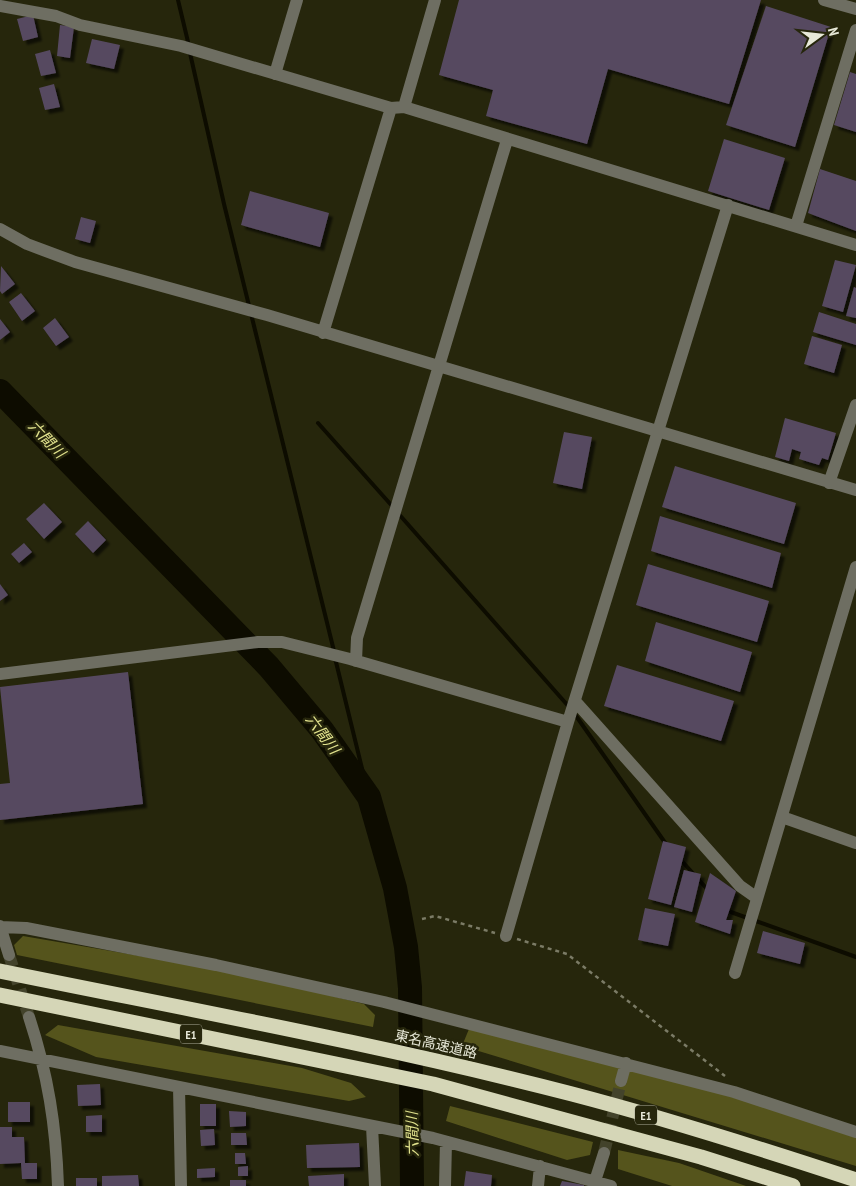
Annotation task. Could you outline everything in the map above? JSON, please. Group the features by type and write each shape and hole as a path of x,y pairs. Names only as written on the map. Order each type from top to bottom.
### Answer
{"highway":[{"name":"東名高速道路","path":"0,971 433,1060 572,1094 707,1132 856,1180"},
{"name":"E1","path":"0,995 433,1084 701,1157 793,1186"}],"street":[{"path":"275,74 298,0"},
{"path":"323,333 435,0"},
{"path":"824,0 856,9"},
{"path":"0,6 56,16 99,29 182,46 204,54 507,140 856,245"},
{"path":"796,226 856,30"},
{"path":"353,660 357,638 507,140"},
{"path":"506,936 568,722 728,206"},
{"path":"0,229 26,244 76,262 239,307 856,490"},
{"path":"829,483 856,406"},
{"path":"735,973 856,567"},
{"path":"0,674 258,642 282,642 353,660 568,722"},
{"path":"576,700 740,886 757,898"},
{"path":"782,817 856,843"},
{"path":"9,955 0,927 26,928 216,965 384,1002 626,1063 734,1092 856,1132"},
{"path":"29,1017 42,1060 52,1104 57,1140 58,1186"},
{"path":"0,1050 433,1138 611,1186"},
{"path":"621,1081 626,1063"},
{"path":"179,1087 181,1186"},
{"path":"372,1126 375,1186"},
{"path":"445,1186 446,1142"},
{"path":"596,1181 604,1154"},
{"path":"538,1186 540,1166"}],"path":[{"path":"422,918 435,916 567,954 705,1059 732,1082 734,1092"}],"shaded area":[{"path":"23,936 240,973 364,1004 375,1015 373,1027 17,955 14,945"},
{"path":"58,1025 302,1068 351,1083 366,1097 349,1101 96,1057 45,1035"},
{"path":"469,1029 751,1101 856,1137 856,1166 462,1046"},
{"path":"450,1106 593,1142 590,1155 567,1160 446,1121"},
{"path":"618,1150 679,1163 746,1186 672,1186 618,1169"}],"building":[{"path":"459,0 761,0 729,104 608,69 587,144 486,116 493,90 439,75"},
{"path":"766,6 831,27 795,147 726,125"},
{"path":"33,15 38,37 23,41 17,19"},
{"path":"60,25 74,27 70,58 57,56"},
{"path":"92,39 120,45 114,69 86,63"},
{"path":"50,50 56,73 41,76 35,54"},
{"path":"850,72 856,74 856,132 834,125"},
{"path":"54,84 60,107 45,110 39,88"},
{"path":"724,139 785,158 769,210 708,191"},
{"path":"820,169 856,181 856,231 808,213"},
{"path":"250,191 329,213 320,247 241,225"},
{"path":"81,217 96,221 90,243 75,239"},
{"path":"835,260 856,265 843,312 822,306"},
{"path":"1,266 15,284 2,294 0,291"},
{"path":"854,287 856,288 856,318 846,316"},
{"path":"21,293 35,311 22,321 9,302"},
{"path":"819,312 856,324 856,345 813,332"},
{"path":"55,318 69,337 56,346 43,328"},
{"path":"0,319 10,332 0,340"},
{"path":"812,336 842,345 834,373 804,364"},
{"path":"785,418 836,433 828,460 822,458 819,465 799,459 801,452 792,449 789,461 775,457"},
{"path":"564,432 592,437 582,489 553,483"},
{"path":"675,466 796,503 784,544 662,507"},
{"path":"44,503 62,522 44,539 26,519"},
{"path":"660,516 781,553 772,588 651,551"},
{"path":"88,521 106,540 93,553 75,534"},
{"path":"24,543 32,552 19,563 11,554"},
{"path":"648,564 769,601 757,642 636,605"},
{"path":"0,584 8,595 0,601"},
{"path":"656,622 752,652 740,692 645,661"},
{"path":"617,665 734,701 721,741 604,706"},
{"path":"128,672 143,804 0,820 0,784 10,783 0,687"},
{"path":"663,841 686,847 671,905 648,899"},
{"path":"684,870 701,874 692,912 674,907"},
{"path":"710,873 736,891 726,920 733,920 730,934 695,922"},
{"path":"645,908 675,914 668,946 638,940"},
{"path":"763,931 805,943 800,964 757,953"},
{"path":"100,1084 101,1105 78,1106 77,1085"},
{"path":"8,1102 30,1102 30,1122 8,1122"},
{"path":"200,1104 216,1104 216,1126 200,1126"},
{"path":"229,1111 246,1112 246,1126 230,1127"},
{"path":"102,1115 102,1132 86,1132 86,1116"},
{"path":"0,1127 12,1127 12,1137 24,1137 25,1163 37,1163 37,1179 22,1179 21,1163 0,1164"},
{"path":"214,1129 215,1145 201,1146 200,1130"},
{"path":"231,1133 246,1133 247,1145 231,1145"},
{"path":"359,1143 360,1167 307,1168 306,1145"},
{"path":"235,1153 245,1153 246,1164 235,1164"},
{"path":"248,1166 248,1176 238,1176 238,1167"},
{"path":"215,1168 215,1177 197,1178 197,1169"},
{"path":"466,1171 492,1175 491,1186 464,1186"},
{"path":"344,1174 344,1186 309,1186 308,1176"},
{"path":"138,1175 139,1186 102,1186 102,1176"},
{"path":"76,1178 97,1178 97,1186 76,1186"},
{"path":"230,1180 246,1180 246,1186 230,1186"},
{"path":"562,1181 584,1185 584,1186 560,1186"}],"waterway":[{"path":"178,0 189,46"},
{"path":"190,53 224,204 334,651"},
{"name":"六間川","path":"0,391 269,667 322,730 369,797 395,888 406,947 410,988 412,1186"},
{"path":"318,423 393,507"},
{"path":"397,512 570,708"},
{"path":"335,658 369,797"},
{"path":"574,713 666,844"},
{"path":"680,859 708,890"},
{"path":"725,908 728,911 856,957"}],"tunnel":[{"path":"9,955 29,1017"},
{"path":"604,1153 621,1081"}]}
